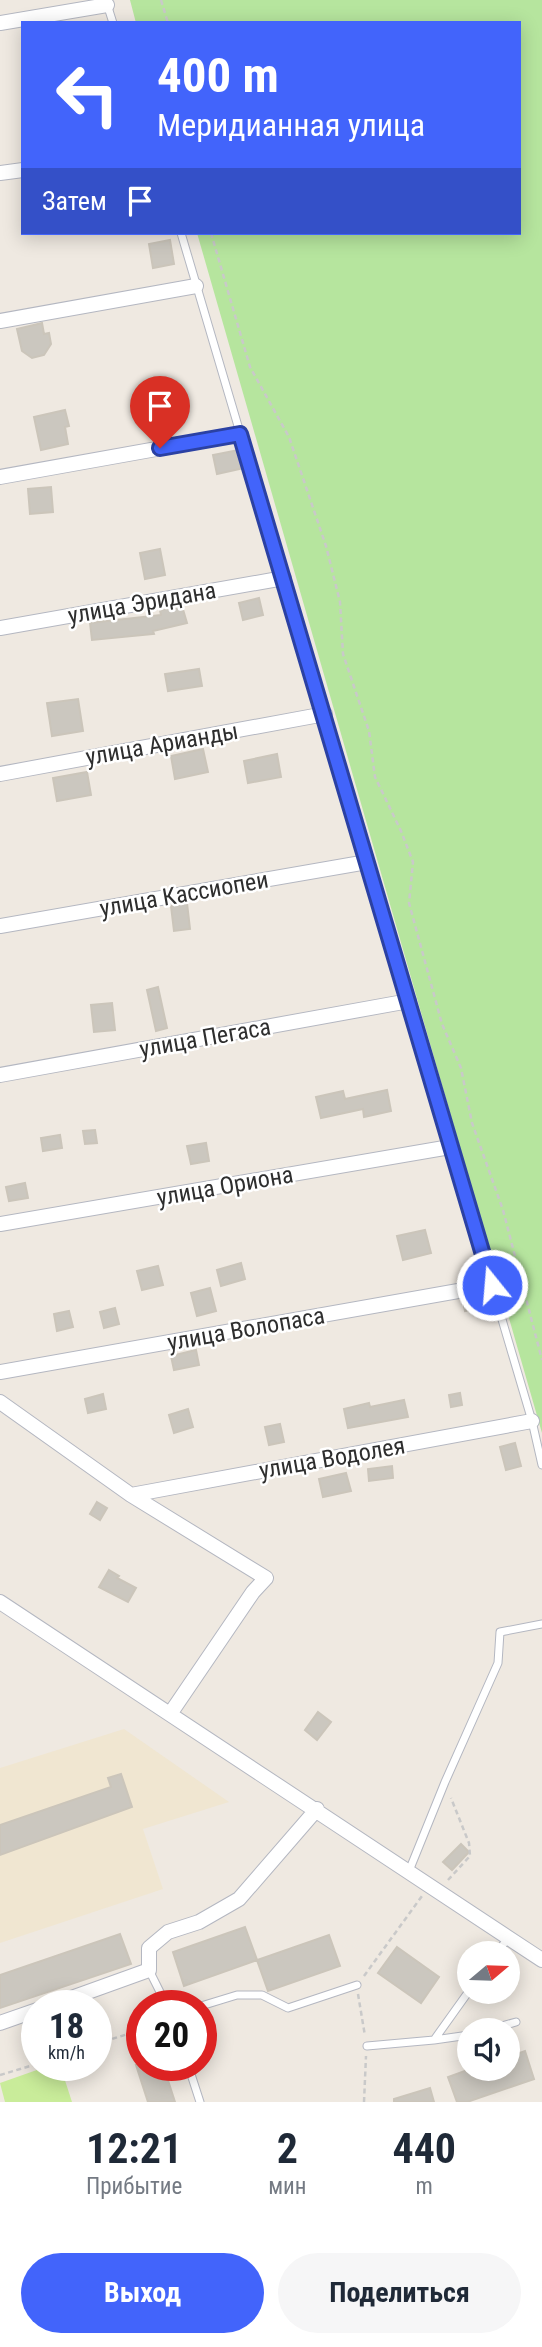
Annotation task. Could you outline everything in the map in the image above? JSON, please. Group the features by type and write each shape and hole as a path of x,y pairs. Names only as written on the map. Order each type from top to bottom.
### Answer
{"street":[{"path":"0,23 106,2"},
{"path":"0,173 21,170"},
{"path":"0,321 196,286"},
{"path":"0,477 240,434"},
{"name":"улица Эридана","path":"0,628 284,578"},
{"name":"улица Арианды","path":"0,774 325,714"},
{"name":"улица Кассиопеи","path":"0,926 368,862"},
{"name":"улица Пегаса","path":"0,1074 409,1001"},
{"name":"улица Ориона","path":"0,1224 450,1147"},
{"name":"улица Волопаса","path":"0,1372 492,1285"},
{"path":"0,1402 131,1495 266,1578 253,1592 170,1714"},
{"name":"улица Водолея","path":"131,1495 532,1421"},
{"path":"0,1602 542,1960"},
{"path":"93,1990 149,1970 149,1948 168,1932 199,1922 239,1899 317,1809"},
{"path":"0,2023 21,2016"}],"lane":[{"path":"106,2 112,21"},
{"path":"182,235 325,714 532,1421 542,1465"},
{"path":"409,1872 444,1782 498,1663 500,1632 542,1625"},
{"path":"149,1970 159,1990"},
{"path":"217,2001 237,1995 262,1995 288,2008 357,1985"},
{"path":"434,2040 460,2004"},
{"path":"367,2046 457,2037"},
{"path":"193,2081 200,2102"}],"path":[{"path":"161,0 167,21"},
{"path":"212,235 250,367 289,437 326,546 340,601 343,654 369,731 375,777 413,862 409,903 442,1024 461,1068 472,1123 503,1210 542,1360"},
{"path":"364,2102 367,2046 357,1985 436,1877 446,1882 470,1856 469,1843 444,1782"},
{"path":"0,2076 21,2069"}],"shaded area":[{"path":"124,1729 229,1802 143,1829 163,1889 0,1943 0,1768"}],"green space":[{"path":"130,0 542,0 542,1433 198,235 521,235 521,21 135,21"},
{"path":"21,2076 21,2081 65,2081 72,2102 5,2102 0,2083"}],"building":[{"path":"170,240 174,264 153,268 149,244"},
{"path":"42,323 44,334 49,333 51,344 44,355 32,358 22,351 17,329"},
{"path":"169,382 174,404 150,408 146,387"},
{"path":"65,410 69,426 65,427 68,444 41,450 34,417"},
{"path":"239,450 244,468 217,474 213,455"},
{"path":"51,487 53,512 30,514 28,489"},
{"path":"160,549 165,575 145,579 140,553"},
{"path":"259,598 263,615 243,620 239,603"},
{"path":"182,606 187,623 153,631 154,634 92,640 90,623 161,615 160,610"},
{"path":"199,669 202,686 168,691 165,674"},
{"path":"78,699 83,731 52,736 47,703"},
{"path":"203,749 208,772 175,779 171,756"},
{"path":"277,754 281,777 248,783 244,761"},
{"path":"87,772 91,795 57,801 53,778"},
{"path":"187,903 190,929 174,931 171,906"},
{"path":"158,987 167,1028 156,1031 147,990"},
{"path":"112,1003 115,1030 94,1032 91,1005"},
{"path":"387,1090 391,1111 364,1117 363,1109 321,1118 316,1097 343,1091 345,1099"},
{"path":"95,1130 97,1143 85,1144 83,1131"},
{"path":"60,1135 62,1148 43,1151 41,1138"},
{"path":"206,1143 209,1161 191,1164 187,1146"},
{"path":"25,1183 28,1198 9,1201 6,1187"},
{"path":"425,1230 431,1253 403,1260 397,1236"},
{"path":"241,1263 245,1279 221,1286 217,1270"},
{"path":"158,1266 163,1285 142,1290 137,1271"},
{"path":"210,1288 216,1311 197,1316 191,1293"},
{"path":"484,1296 487,1307 465,1311 463,1300"},
{"path":"115,1308 119,1324 104,1328 100,1312"},
{"path":"69,1311 73,1327 57,1331 54,1314"},
{"path":"196,1350 199,1365 174,1370 171,1356"},
{"path":"460,1393 462,1405 451,1407 449,1395"},
{"path":"103,1394 106,1409 88,1413 85,1399"},
{"path":"404,1400 408,1417 348,1428 344,1409 369,1403 370,1407"},
{"path":"188,1409 193,1427 174,1433 169,1415"},
{"path":"280,1424 284,1442 269,1445 265,1427"},
{"path":"515,1443 521,1466 506,1470 500,1447"},
{"path":"392,1466 393,1478 369,1481 368,1469"},
{"path":"346,1473 351,1491 323,1497 319,1479"},
{"path":"97,1502 107,1508 100,1520 90,1514"},
{"path":"109,1570 119,1576 117,1578 136,1588 128,1602 99,1587"},
{"path":"318,1712 331,1722 317,1740 305,1730"},
{"path":"121,1774 132,1807 0,1855 0,1825 111,1787 108,1778"},
{"path":"461,1844 469,1852 452,1870 443,1862"},
{"path":"245,1927 257,1960 184,1986 173,1952"},
{"path":"120,1934 131,1964 54,1990 21,1990 21,2001 0,2008 0,1975"},
{"path":"329,1935 340,1966 268,1991 257,1960"},
{"path":"397,1947 439,1977 421,2003 378,1973"},
{"path":"525,2051 534,2079 467,2102 457,2102 448,2077 457,2074 457,2081 520,2081 520,2053"},
{"path":"141,2081 168,2081 175,2102 148,2102"},
{"path":"430,2088 434,2102 394,2102 394,2099"}],"route":[{"path":"160,448 240,434 492,1285"}]}
